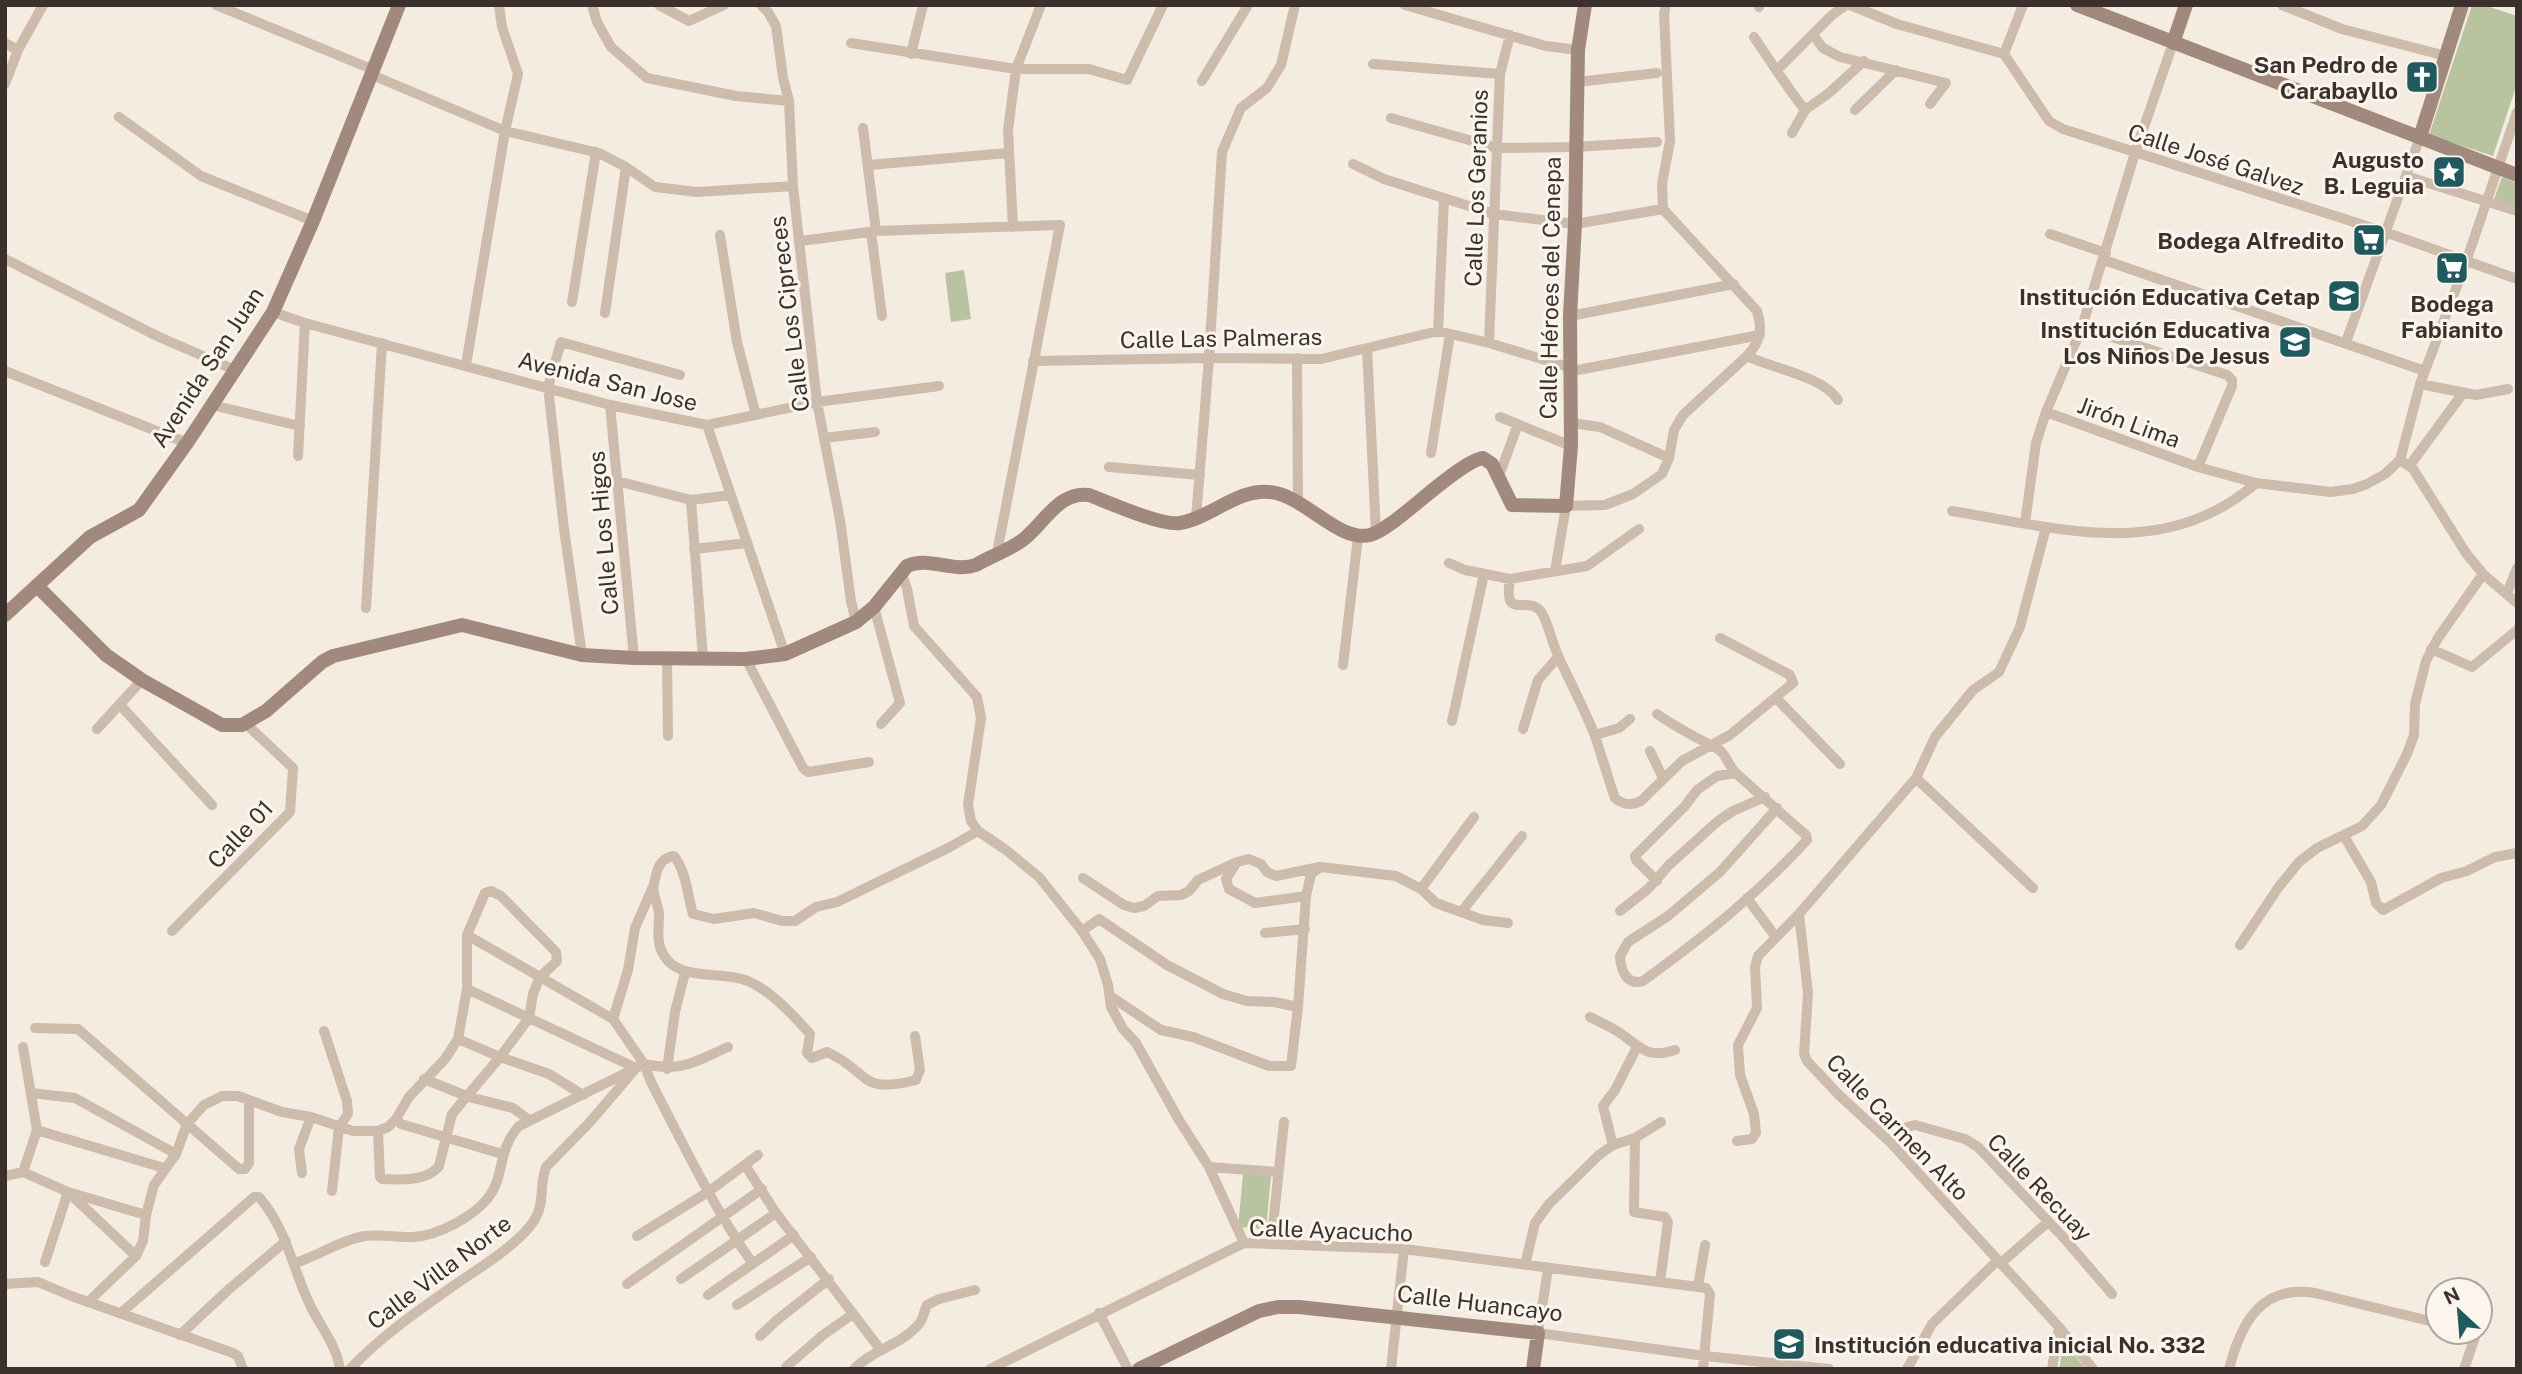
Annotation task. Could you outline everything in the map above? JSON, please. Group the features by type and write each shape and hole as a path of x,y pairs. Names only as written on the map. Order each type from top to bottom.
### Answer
{"street":[{"path":"5,84 18,50 43,5"},
{"path":"215,5 505,131 596,152 655,187 697,192 793,186"},
{"name":"Avenida San Juan","path":"5,615 90,537 139,509 187,443 273,312 313,221 399,5"},
{"path":"466,365 505,131 518,74 502,27 499,5"},
{"path":"592,5 597,22 611,47 648,78 736,96 789,101"},
{"path":"663,6 689,21 724,5"},
{"name":"Calle Los Cipreces","path":"761,5 776,26 789,101 793,186 817,402 841,520 856,622"},
{"path":"911,54 923,5"},
{"path":"1013,227 1008,130 1016,69 1041,5"},
{"path":"851,43 1016,69 1088,69 1127,80 1163,5"},
{"path":"1202,81 1248,5"},
{"path":"1196,518 1222,152 1241,108 1267,88 1281,65 1295,5"},
{"path":"1405,5 1546,46 1578,50"},
{"name":"Calle Héroes del Cenepa","path":"1555,571 1566,506 1571,446 1570,316 1575,224 1578,50 1585,5"},
{"path":"37,586 106,654 142,680 222,725 245,723 266,711 322,662 333,656 462,625 582,655 746,659 785,654 856,622 874,607 894,584 901,571 913,563 968,568 1023,540 1057,505 1066,498 1079,494 1178,524 1253,492 1271,492 1298,500 1340,529 1358,537 1376,533 1414,508 1475,460 1487,459 1499,476 1512,505 1605,505 1633,494 1662,474 1669,458 1674,430 1683,415 1755,348 1762,325 1757,311 1734,284 1663,209 1662,184 1670,141 1664,13 1666,5"},
{"path":"1777,70 1832,15 1848,5 1897,24 2004,54 2023,5"},
{"path":"2077,5 2517,175"},
{"path":"2025,523 2036,443 2046,412 2082,327 2135,153 2186,5"},
{"path":"2282,5 2342,29 2446,56"},
{"path":"2346,342 2420,137 2462,5"},
{"name":"Calle Los Geranios","path":"1489,343 1500,74 1510,35"},
{"path":"1813,35 1823,48 1840,57 1946,83 1930,104"},
{"path":"1754,37 1782,82 1805,110"},
{"path":"5,43 18,50"},
{"name":"Calle José Galvez","path":"2004,54 2049,121 2063,129 2385,232 2517,279"},
{"path":"1792,133 1805,110 1829,93 1864,61"},
{"path":"1373,64 1500,74"},
{"path":"1855,110 1896,70"},
{"path":"1577,82 1657,73"},
{"path":"2517,112 2466,262 2420,384 2405,463 2466,554 2483,574 2517,603"},
{"path":"119,117 201,176 313,221"},
{"path":"1391,118 1497,148 1657,142"},
{"path":"863,128 869,165 882,316"},
{"path":"572,302 596,152"},
{"path":"869,165 1008,153"},
{"path":"1353,164 1384,179 1494,214 1575,224 1663,209"},
{"path":"605,313 625,167"},
{"path":"2406,176 2517,211"},
{"path":"1438,331 1444,199"},
{"path":"801,241 874,232 1060,225 996,553"},
{"path":"2050,234 2105,257 2425,371"},
{"path":"720,235 737,342 757,415"},
{"path":"5,259 157,336 235,370"},
{"path":"1570,316 1734,284"},
{"name":"Avenida San Jose","path":"273,312 304,323 610,405 707,425 817,402 939,386"},
{"path":"298,456 304,323"},
{"path":"2082,327 2227,375 2232,380 2232,386 2198,467"},
{"name":"Calle Las Palmeras","path":"1033,361 1321,359 1438,331 1489,343 1578,370 1760,335"},
{"path":"1431,453 1450,334"},
{"path":"582,655 564,530 548,387 561,342 680,375"},
{"path":"366,608 382,343"},
{"path":"1367,348 1376,533"},
{"path":"1747,356 1812,380 1835,395 1838,400"},
{"path":"1297,358 1298,500"},
{"path":"5,371 187,443"},
{"path":"2420,384 2476,395 2508,389"},
{"name":"Jirón Lima","path":"2046,412 2198,467 2256,483 2331,492 2367,484 2405,463 2463,393"},
{"path":"212,405 300,426"},
{"name":"Calle Los Higos","path":"610,405 634,658"},
{"path":"1500,417 1571,446"},
{"path":"1571,423 1600,427 1669,458"},
{"path":"1499,476 1518,424"},
{"path":"707,425 785,654"},
{"path":"824,438 875,432"},
{"path":"1109,467 1200,475"},
{"path":"617,481 691,500 731,495"},
{"path":"1952,511 2046,527 2121,534 2156,531 2183,526 2213,514 2237,500 2256,483"},
{"path":"691,500 703,658"},
{"path":"1737,1141 1752,1139 1756,1133 1754,1114 1740,1075 1738,1045 1757,1008 1755,967 1758,956 1799,914 1916,778 1935,737 1973,690 1999,672 2020,627 2046,527"},
{"path":"1449,563 1465,570 1510,579 1591,565 1639,529"},
{"path":"1343,665 1358,537"},
{"path":"694,549 747,543"},
{"path":"2507,593 2517,568"},
{"path":"901,571 914,626 977,698 981,718 968,805 971,821 978,831 1039,877 1082,931 1100,959 1111,1007 1123,1029 1136,1043 1209,1167 1244,1243"},
{"path":"1452,721 1485,574"},
{"path":"2241,945 2278,888 2299,862 2317,848 2362,826 2381,806 2414,735 2415,704 2421,673 2431,649 2483,574"},
{"path":"1510,579 1508,601 1534,607 1541,612 1558,657 1594,735 1615,798 1628,804 1641,801 1682,761 1730,735 1793,683 1790,675 1720,638"},
{"path":"874,607 900,703 881,724"},
{"path":"2431,649 2472,667 2517,630"},
{"path":"1523,729 1538,680 1558,657"},
{"path":"667,658 668,736"},
{"path":"746,659 803,768 808,772 869,762"},
{"path":"97,729 142,680"},
{"path":"1776,698 1840,764"},
{"path":"120,705 212,804"},
{"path":"1657,714 1680,730 1720,750 1735,773 1765,797 1806,835 1807,840 1697,942 1643,981 1634,982 1625,974 1619,956 1628,942 1668,916 1709,881 1776,808"},
{"path":"1594,735 1619,728 1630,719"},
{"name":"Calle 01","path":"172,931 290,812 293,768 245,723"},
{"path":"1650,751 1663,778"},
{"path":"1657,881 1635,856 1685,806 1697,790 1717,776 1735,773"},
{"path":"1916,778 2033,888"},
{"path":"1620,911 1657,881 1669,865 1718,821 1765,797"},
{"path":"1421,889 1474,817"},
{"path":"613,1018 628,970 635,929 653,889 657,867 665,858 674,856 685,878 693,914 714,919 754,913 782,921 795,921 816,907 838,902 978,831"},
{"path":"1462,911 1522,836"},
{"path":"2344,836 2371,882 2376,902 2383,910 2441,878 2467,871 2495,858 2517,853"},
{"path":"1083,878 1124,905 1134,908 1144,906 1158,896 1181,895 1189,891 1198,880 1249,859 1261,863 1268,872 1276,876 1321,867 1396,876 1421,889 1436,903 1483,920 1508,923"},
{"path":"1237,862 1226,879 1229,889 1245,900 1255,903 1306,896"},
{"path":"1110,996 1161,1030 1193,1037 1269,1066 1291,1066 1306,896 1311,874 1321,867"},
{"path":"653,889 659,909 659,947 669,961 685,973 732,975 755,984 799,1021 810,1034 807,1054 812,1058 827,1052 845,1060 864,1080 879,1086 896,1085 916,1080 920,1070 915,1036"},
{"path":"88,1302 136,1256 143,1241 154,1185 176,1154 187,1124 204,1105 222,1097 238,1096 282,1112 311,1117 353,1131 378,1131 396,1119 424,1079 444,1059 458,1039 467,989 467,934 485,893 491,891 501,897 556,951 557,961 540,977 529,1018 452,1114 439,1166 435,1172 410,1179 380,1177 378,1131"},
{"path":"1747,898 1775,936"},
{"name":"Calle Carmen Alto","path":"1799,914 1808,993 1804,1054 1807,1061 1890,1142 2059,1327 2093,1369"},
{"path":"1082,931 1100,919 1167,965 1223,994 1298,1007"},
{"path":"1265,933 1305,929"},
{"path":"467,934 613,1018 651,1082 708,1192 736,1241 753,1264"},
{"path":"667,1069 675,1012 685,973"},
{"path":"467,989 640,1066 667,1069 682,1067 728,1047"},
{"path":"1590,1017 1618,1031 1637,1047 1654,1054 1675,1050"},
{"path":"35,1028 78,1029 239,1169 245,1169 249,1163 249,1100"},
{"path":"324,1031 347,1101 348,1114 339,1127 332,1191"},
{"path":"458,1039 550,1074 583,1095"},
{"path":"23,1047 37,1129 23,1172"},
{"path":"1613,1145 1603,1106 1615,1090 1637,1047"},
{"path":"295,1263 362,1236 416,1237 461,1221 482,1206 491,1195 508,1138 519,1126 640,1066"},
{"name":"Calle Villa Norte","path":"349,1369 393,1330 492,1259 534,1222 543,1195 546,1167 640,1066"},
{"path":"424,1079 468,1097 513,1108 529,1120"},
{"path":"30,1093 75,1098 176,1154"},
{"path":"302,1172 299,1149 311,1117"},
{"path":"396,1119 401,1124 502,1154"},
{"path":"1271,1244 1284,1122"},
{"path":"1525,1265 1535,1223 1557,1196 1598,1155 1613,1145 1635,1138 1661,1122"},
{"name":"Calle Recuay","path":"1890,1142 1907,1127 1915,1125 1965,1139 1978,1147 2112,1294"},
{"path":"37,1129 164,1168"},
{"path":"1635,1138 1634,1212 1665,1217 1668,1222 1660,1282"},
{"path":"637,1236 708,1192 758,1155"},
{"path":"745,1165 776,1213 880,1349"},
{"path":"1209,1167 1278,1172"},
{"path":"5,1177 23,1172 68,1192 146,1215"},
{"path":"626,1284 762,1189"},
{"path":"68,1192 136,1256"},
{"path":"45,1262 68,1192"},
{"path":"121,1314 254,1197 259,1197 286,1241 300,1284 335,1352 340,1369"},
{"path":"681,1279 776,1213"},
{"path":"1907,1369 1932,1324 2048,1222"},
{"path":"708,1295 794,1235"},
{"path":"180,1335 286,1241"},
{"name":"Calle Ayacucho","path":"990,1369 1244,1243 1404,1249 1698,1287"},
{"path":"1703,1369 1710,1294 1708,1289 1698,1287 1705,1245"},
{"path":"1391,1369 1404,1249"},
{"path":"737,1305 811,1256"},
{"path":"1533,1369 1548,1269"},
{"path":"760,1336 829,1279"},
{"path":"5,1284 38,1282 233,1353 242,1362 243,1369"},
{"path":"854,1369 920,1324 927,1305 939,1299 975,1290"},
{"path":"2229,1369 2236,1343 2248,1319 2263,1303 2278,1294 2298,1290 2424,1319"},
{"name":"Calle Huancayo","path":"1139,1369 1259,1311 1271,1308 1313,1308 1397,1316 1705,1356 1829,1369"},
{"path":"1099,1313 1128,1369"},
{"path":"786,1367 823,1335 853,1314"},
{"path":"2052,1369 2059,1327"},
{"path":"2464,1369 2472,1346"},
{"path":"335,1352 349,1369"}],"green space":[{"path":"2472,5 2484,5 2517,16 2517,84 2493,156 2429,135"},
{"path":"2502,177 2517,183 2517,209 2493,202"},
{"path":"964,270 971,319 951,322 945,273"},
{"path":"1243,1174 1271,1176 1266,1229 1238,1227"},
{"path":"2064,1343 2086,1369 2059,1369"}],"place":[{"name":"San Pedro de Carabayllo","path":"2422,77"},
{"name":"Augusto B. Leguia","path":"2449,172"},
{"name":"Bodega Alfredito","path":"2369,240"},
{"name":"Bodega Fabianito","path":"2452,268"},
{"name":"Institución Educativa Cetap","path":"2344,296"},
{"name":"Institución Educativa Los Niños De Jesus","path":"2295,342"},
{"name":"Institución educativa inicial No. 332","path":"1789,1344"}]}
